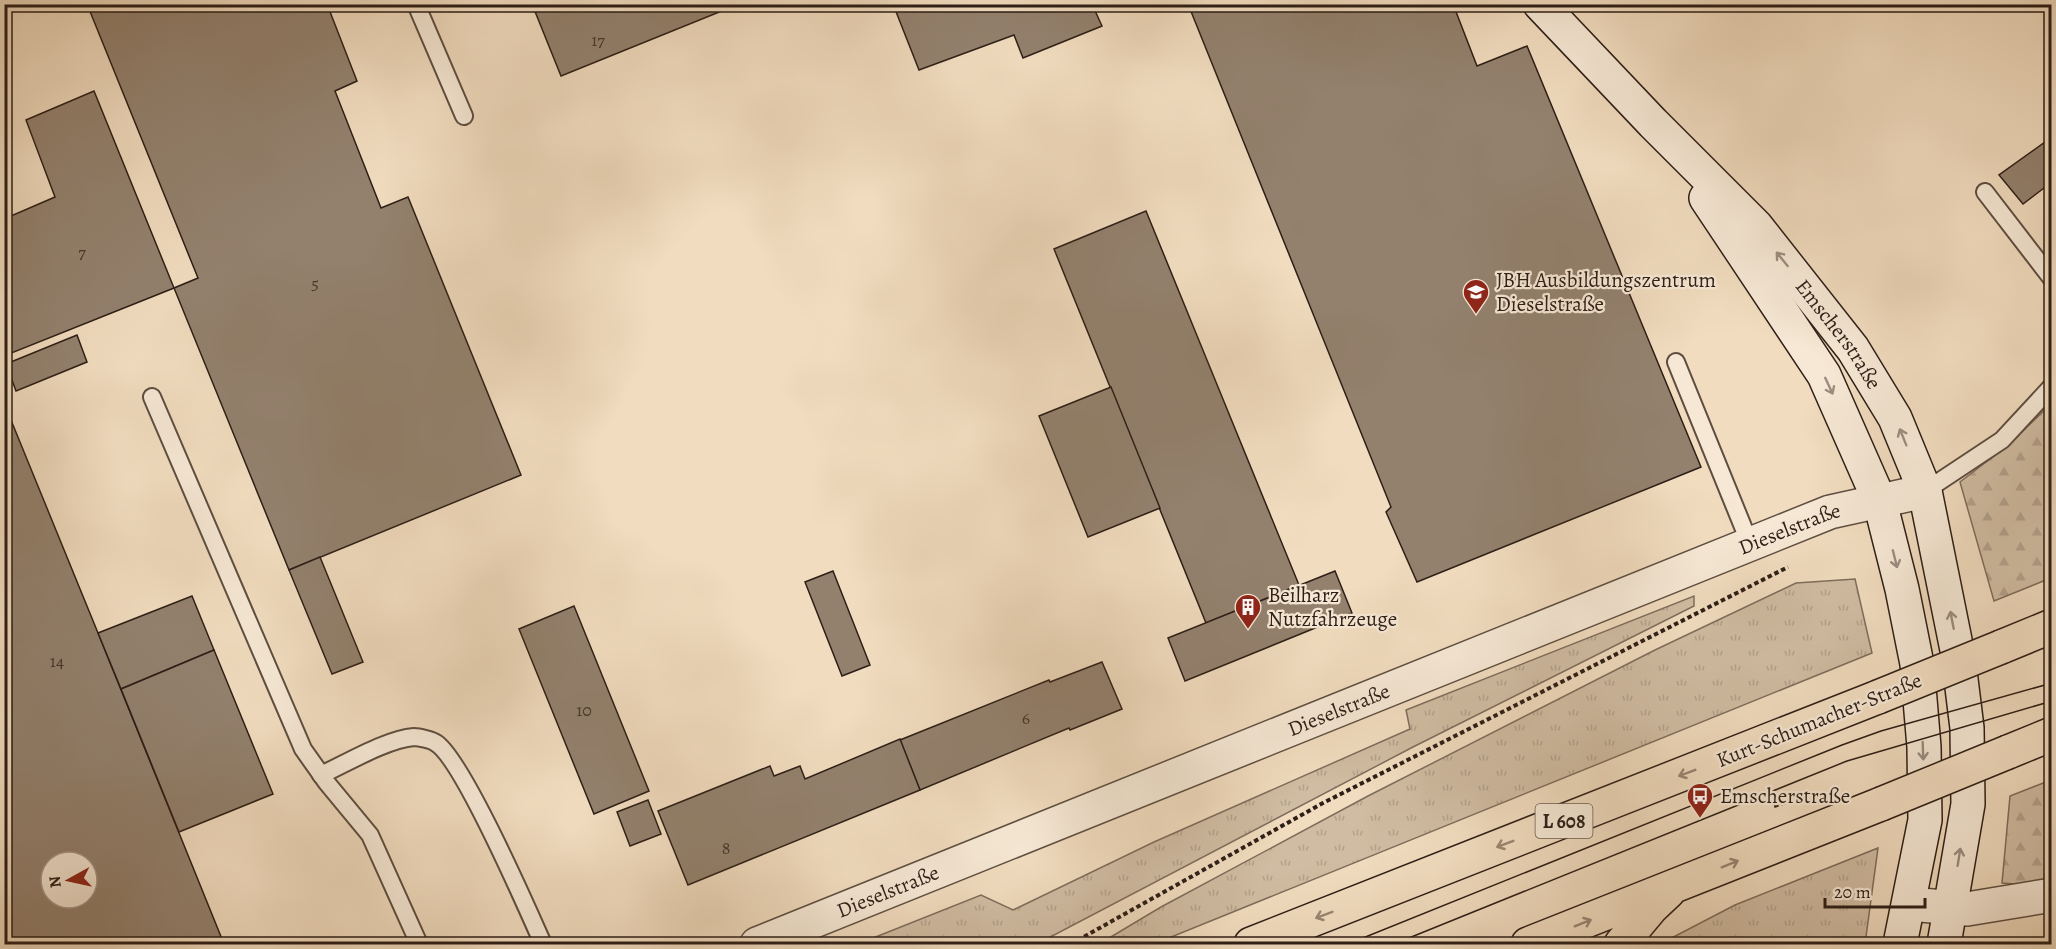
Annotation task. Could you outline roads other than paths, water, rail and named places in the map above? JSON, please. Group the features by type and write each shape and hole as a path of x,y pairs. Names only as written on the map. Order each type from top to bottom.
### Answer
{"main road":[{"name":"Kurt-Schumacher-Straße","path":"1251,945 2052,627"},
{"path":"1528,945 2052,734"},
{"path":"1621,945 1652,907 1676,885"}],"street":[{"name":"Emscherstraße","path":"1540,4 1653,123 1756,226 1853,349 1895,418 1925,491 1959,655 1966,728 1968,804 1944,945"},
{"name":"Emscherstraße","path":"1653,123 1730,233 1824,375 1880,502 1902,589 1917,664 1923,747 1925,820 1900,945"},
{"name":"Dieselstraße","path":"757,945 1830,512 1925,491"},
{"path":"1910,904 1950,909 2052,895"}],"lane":[{"path":"416,4 464,116"},
{"path":"1985,192 2052,279"},
{"path":"1676,362 1750,544"},
{"path":"1925,491 2002,440 2052,386"},
{"path":"152,397 303,749 370,835 419,945"},
{"path":"321,774 395,742 416,737 437,743 460,774 527,906 543,945"}],"tram line":[{"path":"1348,944 1842,745 1881,731 2052,683"},
{"path":"1394,944 1847,761 2052,701"}],"place":[{"name":"JBH Ausbildungszentrum Dieselstraße","path":"1476,315"},
{"name":"Beilharz Nutzfahrzeuge","path":"1248,630"},
{"name":"Emscherstraße","path":"1700,819"}]}
